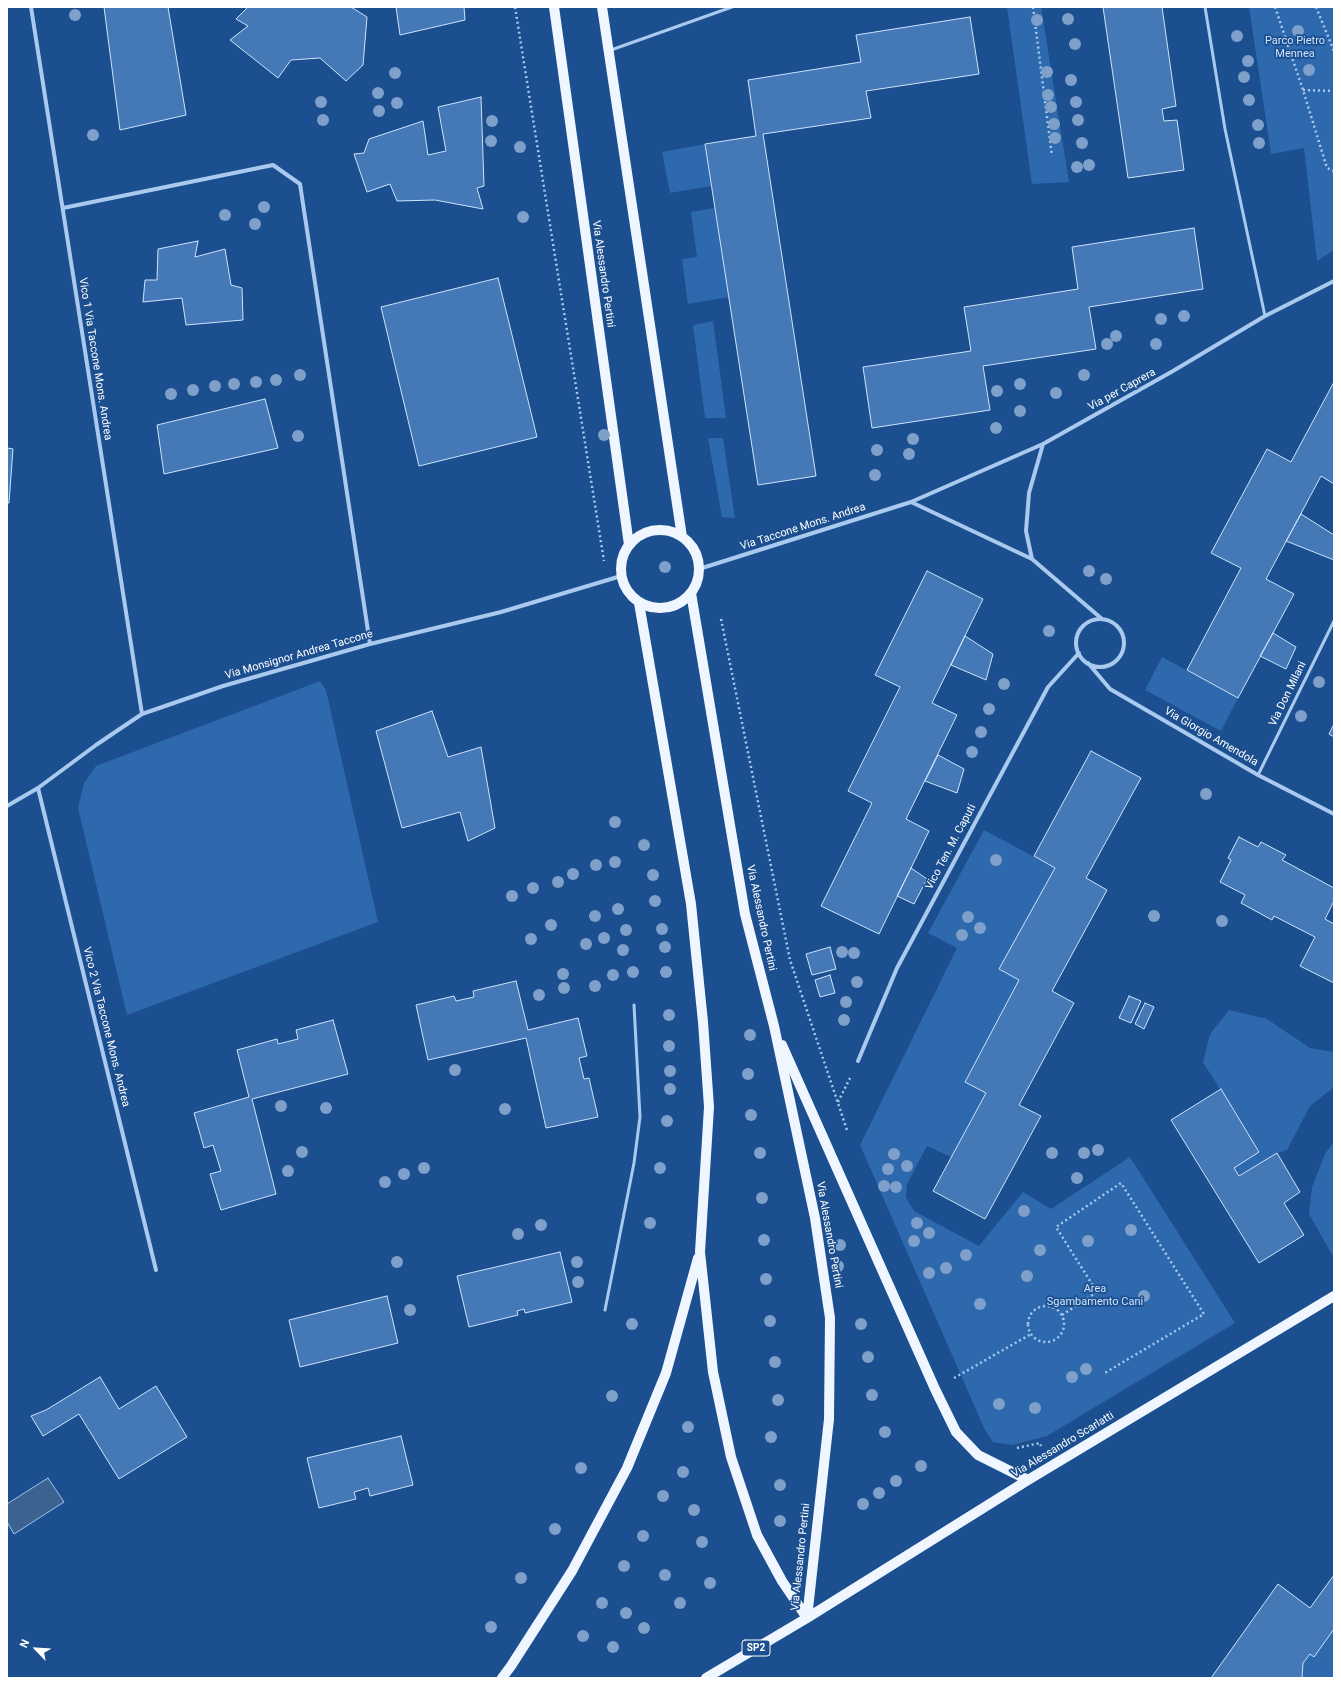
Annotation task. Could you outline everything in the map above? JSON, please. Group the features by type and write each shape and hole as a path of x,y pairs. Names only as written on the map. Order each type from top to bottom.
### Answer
{"main road":[{"name":"Via Alessandro Pertini","path":"554,7 629,545"},
{"path":"602,7 610,51 682,537"},
{"path":"660,530 672,532 682,537 691,546 697,557 699,570 697,582 691,593 683,601 673,607 655,608 639,603 627,591 621,576 623,554 629,545 638,537 648,532 660,530"},
{"name":"Via Alessandro Pertini","path":"691,593 745,914 774,1026 815,1218 830,1318 829,1419 807,1618"},
{"name":"Via Alessandro Pertini","path":"639,603 692,904 709,1107 700,1252 713,1372 730,1457 757,1535 782,1581 807,1618"},
{"path":"774,1026 935,1389 956,1432 978,1455 1028,1480"},
{"path":"502,1678 572,1572 627,1468 666,1373 700,1252"},
{"name":"Via Alessandro Scarlatti","path":"807,1618 1028,1480 1334,1296"},
{"name":"SP2","path":"706,1678 807,1618"}],"street":[{"name":"Vico 1 Via Taccone Mons. Andrea","path":"31,7 142,714"},
{"path":"63,208 273,165 300,184 370,644"},
{"name":"Via per Caprera","path":"911,502 1043,444 1173,371 1265,316 1334,281"},
{"path":"1032,559 1026,531 1029,493 1043,444"},
{"path":"911,502 1032,559 1102,619 1116,625 1121,630 1124,638 1122,653 1112,664 1096,666 1088,663"},
{"name":"Via Taccone Mons. Andrea","path":"699,570 911,502"},
{"name":"Via Monsignor Andrea Taccone","path":"7,806 38,788 96,745 142,714 223,686 370,644 501,612 621,576"},
{"path":"1079,653 1077,643 1082,628 1088,623 1102,619"},
{"name":"Via Giorgio Amendola","path":"1079,653 1110,689 1258,775 1334,814"},
{"name":"Vico Ten. M. Caputi","path":"858,1061 897,968 1048,687 1079,653"},
{"name":"Vico 2 Via Taccone Mons. Andrea","path":"38,788 156,1270"}],"lane":[{"path":"610,51 732,7"},
{"path":"1205,7 1225,129 1265,316"},
{"name":"Via Don Milani","path":"1258,775 1334,620"},
{"path":"605,1310 634,1163 640,1117 634,1005"}],"path":[{"path":"515,7 607,580"},
{"path":"1033,7 1052,156"},
{"path":"1274,7 1303,90 1327,168 1334,172"},
{"path":"1316,7 1334,51"},
{"path":"1303,90 1334,91"},
{"path":"720,617 790,960 848,1132"},
{"path":"838,1102 858,1061"},
{"path":"1062,1315 1097,1292 1056,1227 1121,1183 1204,1314 1103,1374"},
{"path":"1048,1306 1058,1311 1062,1315 1064,1326 1059,1337 1053,1341 1041,1342 1031,1334 1029,1329 1029,1318 1036,1309 1048,1306"},
{"path":"935,1389 1031,1334"},
{"path":"1016,1449 1040,1443 1052,1466"}],"green space":[{"path":"1007,7 1041,7 1069,182 1032,184"},
{"name":"Parco Pietro Mennea","path":"1249,7 1334,7 1334,250 1317,261 1304,148 1271,154"},
{"path":"705,144 712,186 670,193 662,152"},
{"path":"715,208 729,297 688,304 682,259 697,257 691,212"},
{"path":"713,321 726,418 705,418 693,325"},
{"path":"708,438 723,438 735,518 722,517"},
{"path":"1162,657 1238,698 1221,731 1145,690"},
{"path":"320,681 326,690 378,922 127,1015 78,808 84,783 96,766"},
{"name":"Area Sgambamento Cani","path":"984,830 1055,868 1000,969 1019,980 965,1081 986,1093 951,1157 927,1146 907,1184 906,1197 914,1211 979,1246 1023,1192 1051,1209 1130,1157 1235,1323 1047,1436 1012,1445 993,1442 985,1430 860,1145 957,948 928,933"},
{"path":"1229,1010 1267,1019 1310,1048 1334,1052 1334,1087 1310,1106 1287,1150 1277,1153 1239,1176 1234,1168 1259,1152 1203,1062 1210,1034"},
{"path":"1334,1141 1334,1258 1309,1214 1312,1187 1325,1154"},
{"path":"1334,1629 1334,1678 1301,1678 1303,1663 1310,1654 1314,1657"}],"shaded area":[{"path":"48,1478 64,1502 14,1534 7,1522 7,1504"}],"building":[{"path":"104,7 168,7 186,115 120,130"},
{"path":"248,7 351,7 367,17 363,65 346,81 320,58 291,60 278,78 230,40 248,26 236,19"},
{"path":"396,7 464,7 465,20 400,35"},
{"path":"1103,7 1162,7 1176,106 1162,109 1164,121 1177,120 1184,170 1128,178"},
{"path":"970,17 979,74 866,91 871,118 763,134 816,476 758,485 705,144 756,136 748,80 861,62 856,35"},
{"path":"481,97 484,186 477,188 483,209 435,200 397,201 390,184 367,192 354,154 364,153 369,139 423,121 428,155 446,151 438,107"},
{"path":"1194,228 1203,289 1089,307 1096,349 983,366 990,410 872,428 863,367 971,351 964,307 1078,289 1072,247"},
{"path":"198,241 195,257 225,249 231,285 242,288 243,320 186,325 182,298 143,302 145,280 157,280 158,249"},
{"path":"498,278 537,437 419,466 381,307"},
{"path":"1334,382 1334,484 1321,476 1266,579 1294,594 1238,698 1187,670 1241,568 1211,553 1267,449 1291,462"},
{"path":"265,399 278,448 164,474 157,425"},
{"path":"7,448 13,449 9,503 7,503"},
{"path":"1301,514 1334,535 1334,560 1286,541"},
{"path":"927,571 983,599 932,703 957,715 906,819 929,831 879,934 821,906 872,803 848,791 900,687 875,675"},
{"path":"1273,633 1296,647 1286,669 1260,656"},
{"path":"965,636 993,654 986,680 951,665"},
{"path":"432,711 448,757 481,747 495,828 468,841 460,812 402,828 376,731"},
{"path":"1334,724 1334,737 1329,734"},
{"path":"1091,751 1141,778 1086,878 1107,890 1052,991 1074,1003 1019,1105 1041,1116 985,1219 933,1191 986,1093 965,1082 1019,980 999,969 1055,868 1034,856"},
{"path":"938,755 964,769 957,793 925,781"},
{"path":"1239,837 1258,847 1261,842 1286,855 1282,860 1334,888 1334,901 1325,919 1334,924 1334,983 1300,966 1315,937 1274,916 1272,920 1241,903 1245,895 1220,882 1231,860 1228,858"},
{"path":"911,868 927,879 914,904 897,896"},
{"path":"830,947 836,969 812,975 806,954"},
{"path":"830,975 835,993 820,997 815,980"},
{"path":"516,981 528,1030 578,1018 587,1056 579,1058 584,1079 589,1078 598,1117 546,1128 526,1038 428,1060 416,1005 454,996 456,1001 474,997 473,991"},
{"path":"1129,996 1141,1001 1131,1023 1119,1018"},
{"path":"1145,1003 1154,1007 1144,1029 1135,1024"},
{"path":"333,1020 348,1074 252,1099 276,1194 221,1210 210,1174 221,1171 213,1145 204,1148 194,1113 249,1097 237,1050 277,1039 278,1044 298,1039 296,1030"},
{"path":"1221,1089 1259,1152 1234,1168 1239,1176 1277,1153 1300,1192 1284,1203 1304,1235 1259,1263 1171,1120"},
{"path":"560,1252 572,1302 525,1313 524,1309 517,1311 518,1315 469,1327 457,1276"},
{"path":"387,1296 398,1343 300,1367 289,1320"},
{"path":"100,1377 119,1409 156,1386 187,1437 119,1479 79,1414 43,1436 31,1416 46,1410"},
{"path":"401,1436 413,1485 370,1496 368,1488 354,1492 356,1499 319,1508 307,1458"},
{"path":"1334,1575 1334,1629 1314,1657 1310,1654 1303,1663 1302,1678 1211,1678 1278,1584 1310,1608"}]}
